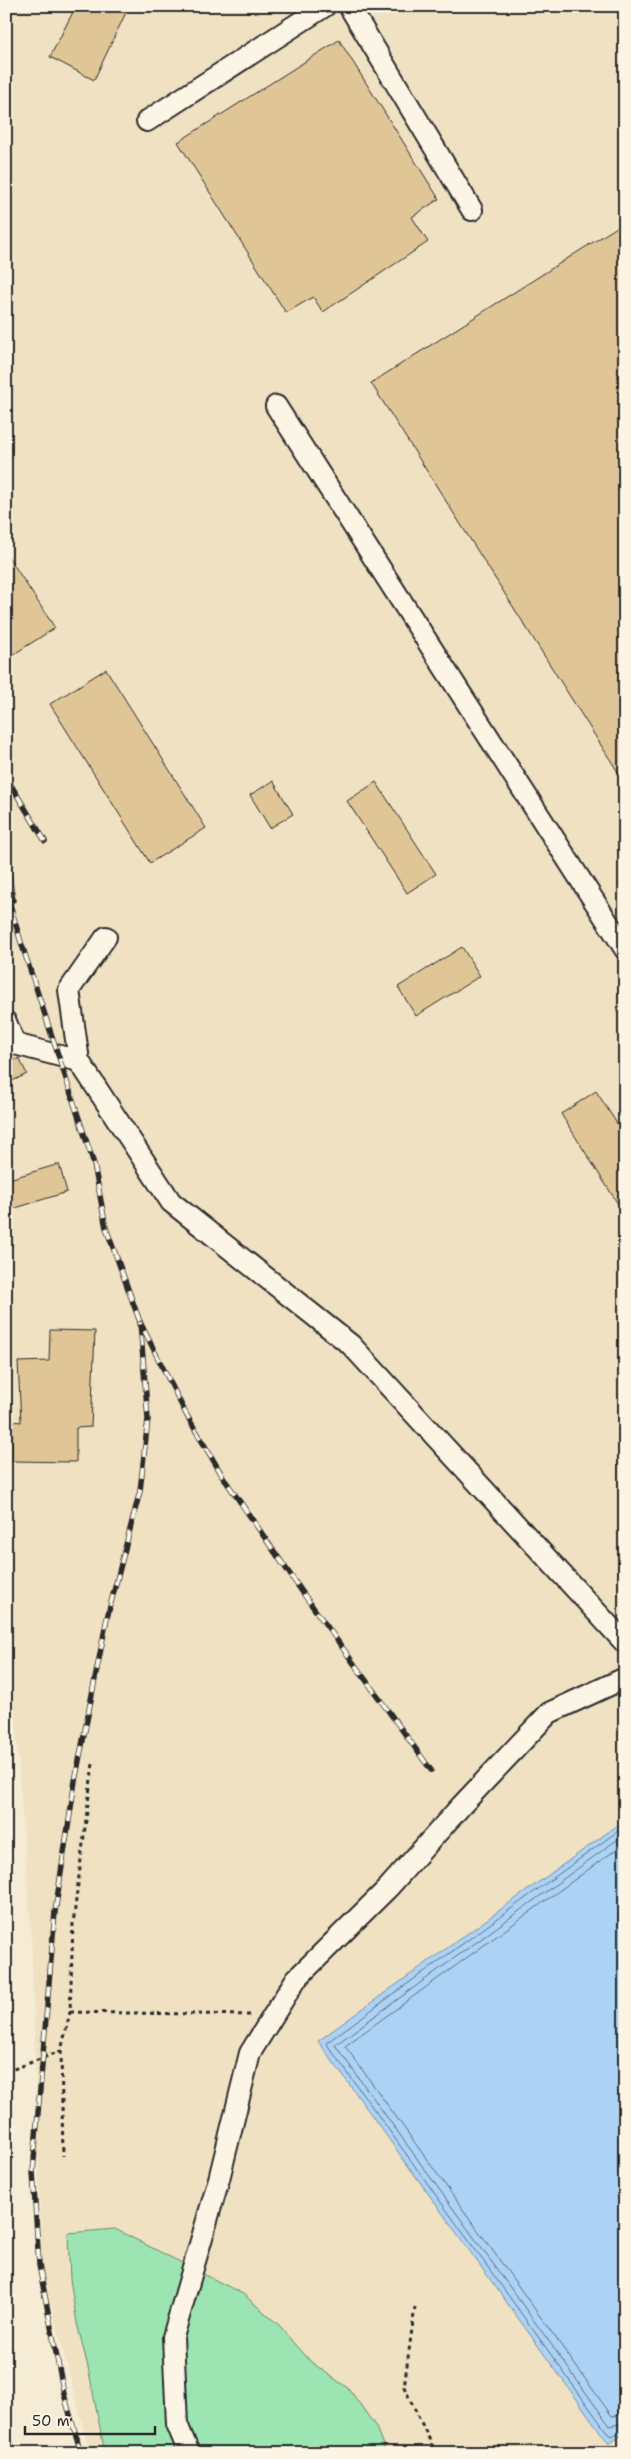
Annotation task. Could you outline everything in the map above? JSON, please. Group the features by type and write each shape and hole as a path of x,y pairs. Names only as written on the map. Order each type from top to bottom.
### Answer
{"lane":[{"path":"147,122 325,6"},
{"path":"349,6 472,210"},
{"path":"276,406 625,949"},
{"path":"106,937 69,990 80,1061 171,1202 351,1344 625,1642"},
{"path":"6,1022 10,1043 80,1061"},
{"path":"189,2453 177,2424 173,2337 219,2179 250,2053 296,1979 388,1888 461,1806 549,1713 625,1678"}],"path":[{"path":"63,2156 61,2051 70,2012 73,1924 93,1763"},
{"path":"70,2012 273,2016"},
{"path":"6,2072 61,2051"},
{"path":"415,2307 404,2387 436,2453"}],"shaded area":[{"path":"6,6 625,6 625,2453 90,2453 42,2270 31,1932 6,1597"}],"green space":[{"path":"115,2229 243,2294 279,2325 311,2362 349,2389 376,2427 386,2453 105,2453 77,2323 70,2279 68,2233"}],"water":[{"path":"625,1820 625,2433 609,2444 318,2041"}],"building":[{"path":"76,6 129,6 94,80 50,57"},
{"path":"339,40 439,199 412,217 428,242 323,312 313,297 286,313 178,142"},
{"path":"625,222 625,783 371,383"},
{"path":"6,553 55,628 14,654 6,641"},
{"path":"106,669 206,828 150,863 50,704"},
{"path":"273,781 293,814 270,828 250,795"},
{"path":"376,782 436,874 407,893 347,801"},
{"path":"462,947 480,976 416,1016 398,987"},
{"path":"19,1058 27,1074 6,1084 6,1064"},
{"path":"596,1091 625,1136 625,1215 561,1114"},
{"path":"59,1164 67,1192 6,1211 6,1180"},
{"path":"50,1330 95,1331 91,1427 76,1428 76,1462 12,1461 12,1421 21,1422 18,1362 49,1361"}],"railway":[{"path":"6,777 45,841"},
{"path":"6,859 13,900"},
{"path":"6,891 94,1164 106,1228 140,1322 186,1414 225,1480 305,1596 431,1770"},
{"path":"81,2453 64,2394 39,2265 33,2172 55,1912 75,1781 107,1618 140,1491 148,1419 140,1322"},
{"path":"6,2426 14,2453"}]}
